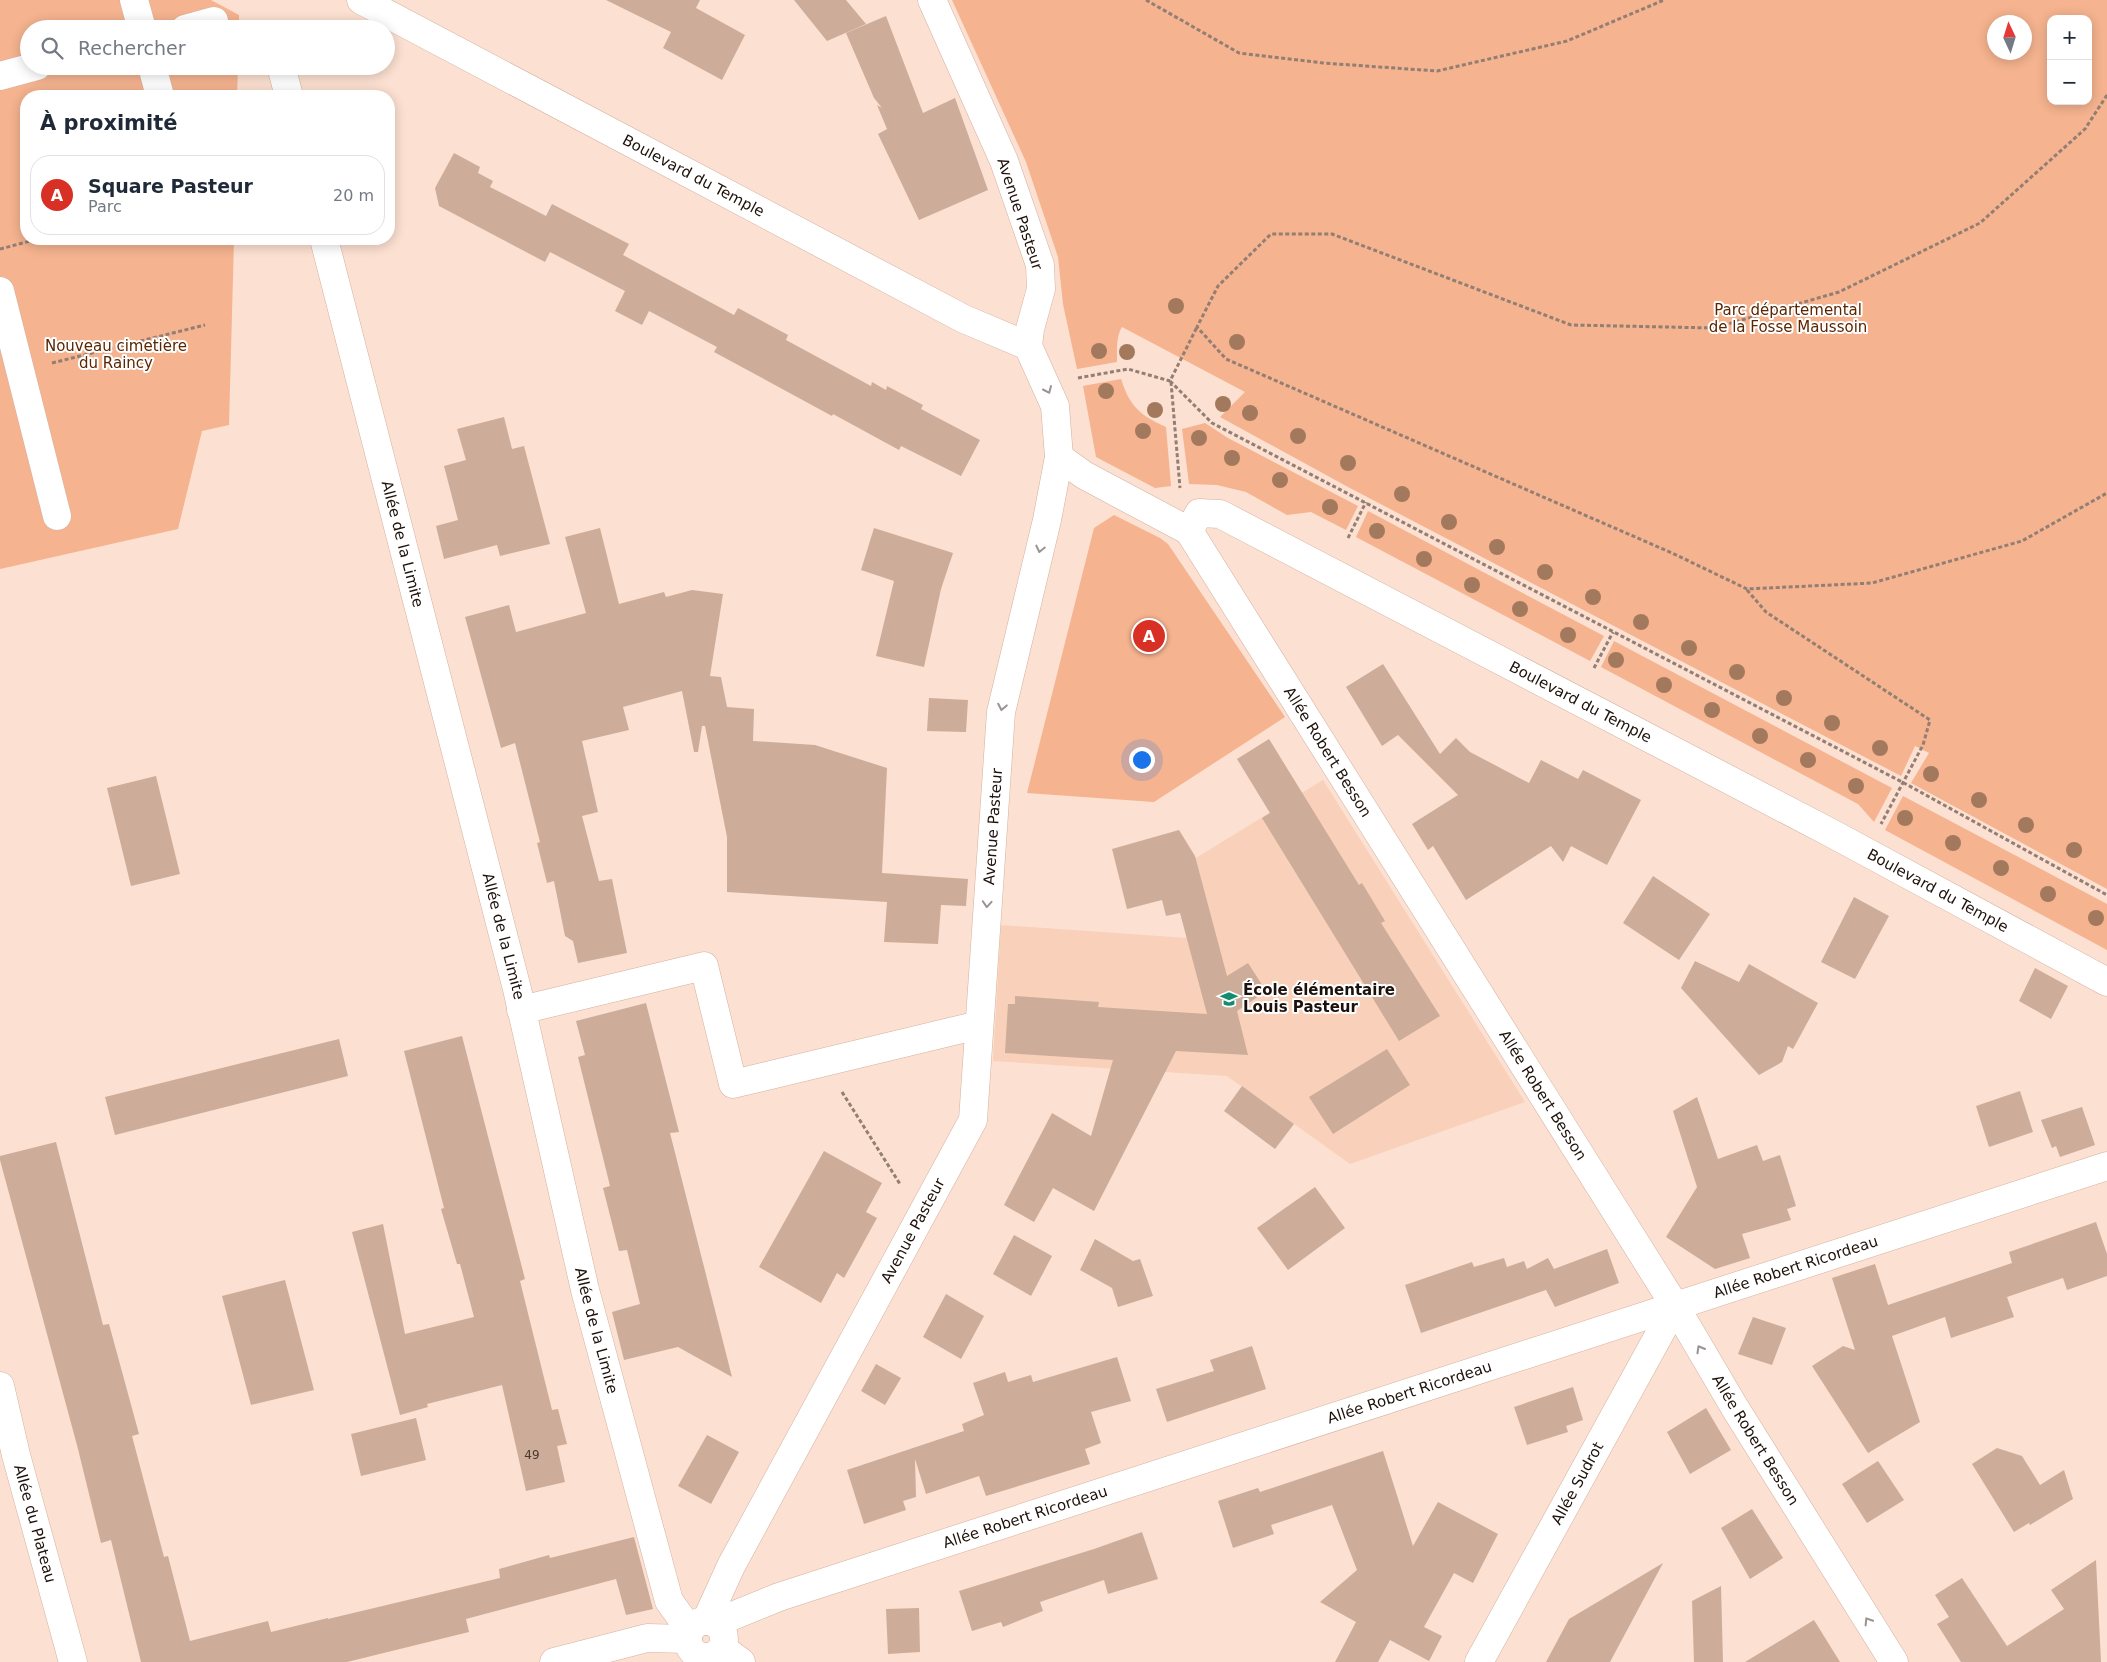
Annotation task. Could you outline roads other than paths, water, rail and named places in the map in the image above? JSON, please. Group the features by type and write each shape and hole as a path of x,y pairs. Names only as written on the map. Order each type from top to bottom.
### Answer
{"street":[{"path":"134,0 140,20"},
{"name":"Boulevard du Temple","path":"362,0 964,319 1028,346"},
{"name":"Avenue Pasteur","path":"705,1642 731,1566 973,1120 1001,712 1060,457 1055,406 1028,346 1030,329 1041,289 1040,264 1004,161 932,0"},
{"path":"0,76 20,71"},
{"path":"154,75 158,90"},
{"path":"283,75 287,90"},
{"name":"Allée de la Limite","path":"326,245 521,1010 585,1290 669,1601 705,1642"},
{"path":"0,291 56,516"},
{"path":"1060,457 1084,475 1189,531"},
{"name":"Boulevard du Temple","path":"1189,531 1199,514 1220,514 1833,834 2107,982"},
{"name":"Allée Robert Besson","path":"1189,531 1675,1306 1735,1408 1894,1662"},
{"path":"521,1010 704,966 733,1084 979,1025"},
{"name":"Allée Robert Ricordeau","path":"705,1642 779,1597 2107,1166"},
{"name":"Allée Sudrot","path":"1480,1662 1675,1306"},
{"name":"Allée du Plateau","path":"0,1386 8,1457 72,1662"},
{"path":"554,1662 647,1638 705,1642"}],"place":[{"name":"Square Pasteur","path":"1149,636"},
{"name":"École élémentaire Louis Pasteur","path":"1229,999"}],"park label":[{"name":"Parc départemental de la Fosse Maussoin","path":"1788,318"},
{"name":"Nouveau cimetière du Raincy","path":"116,354"}]}
